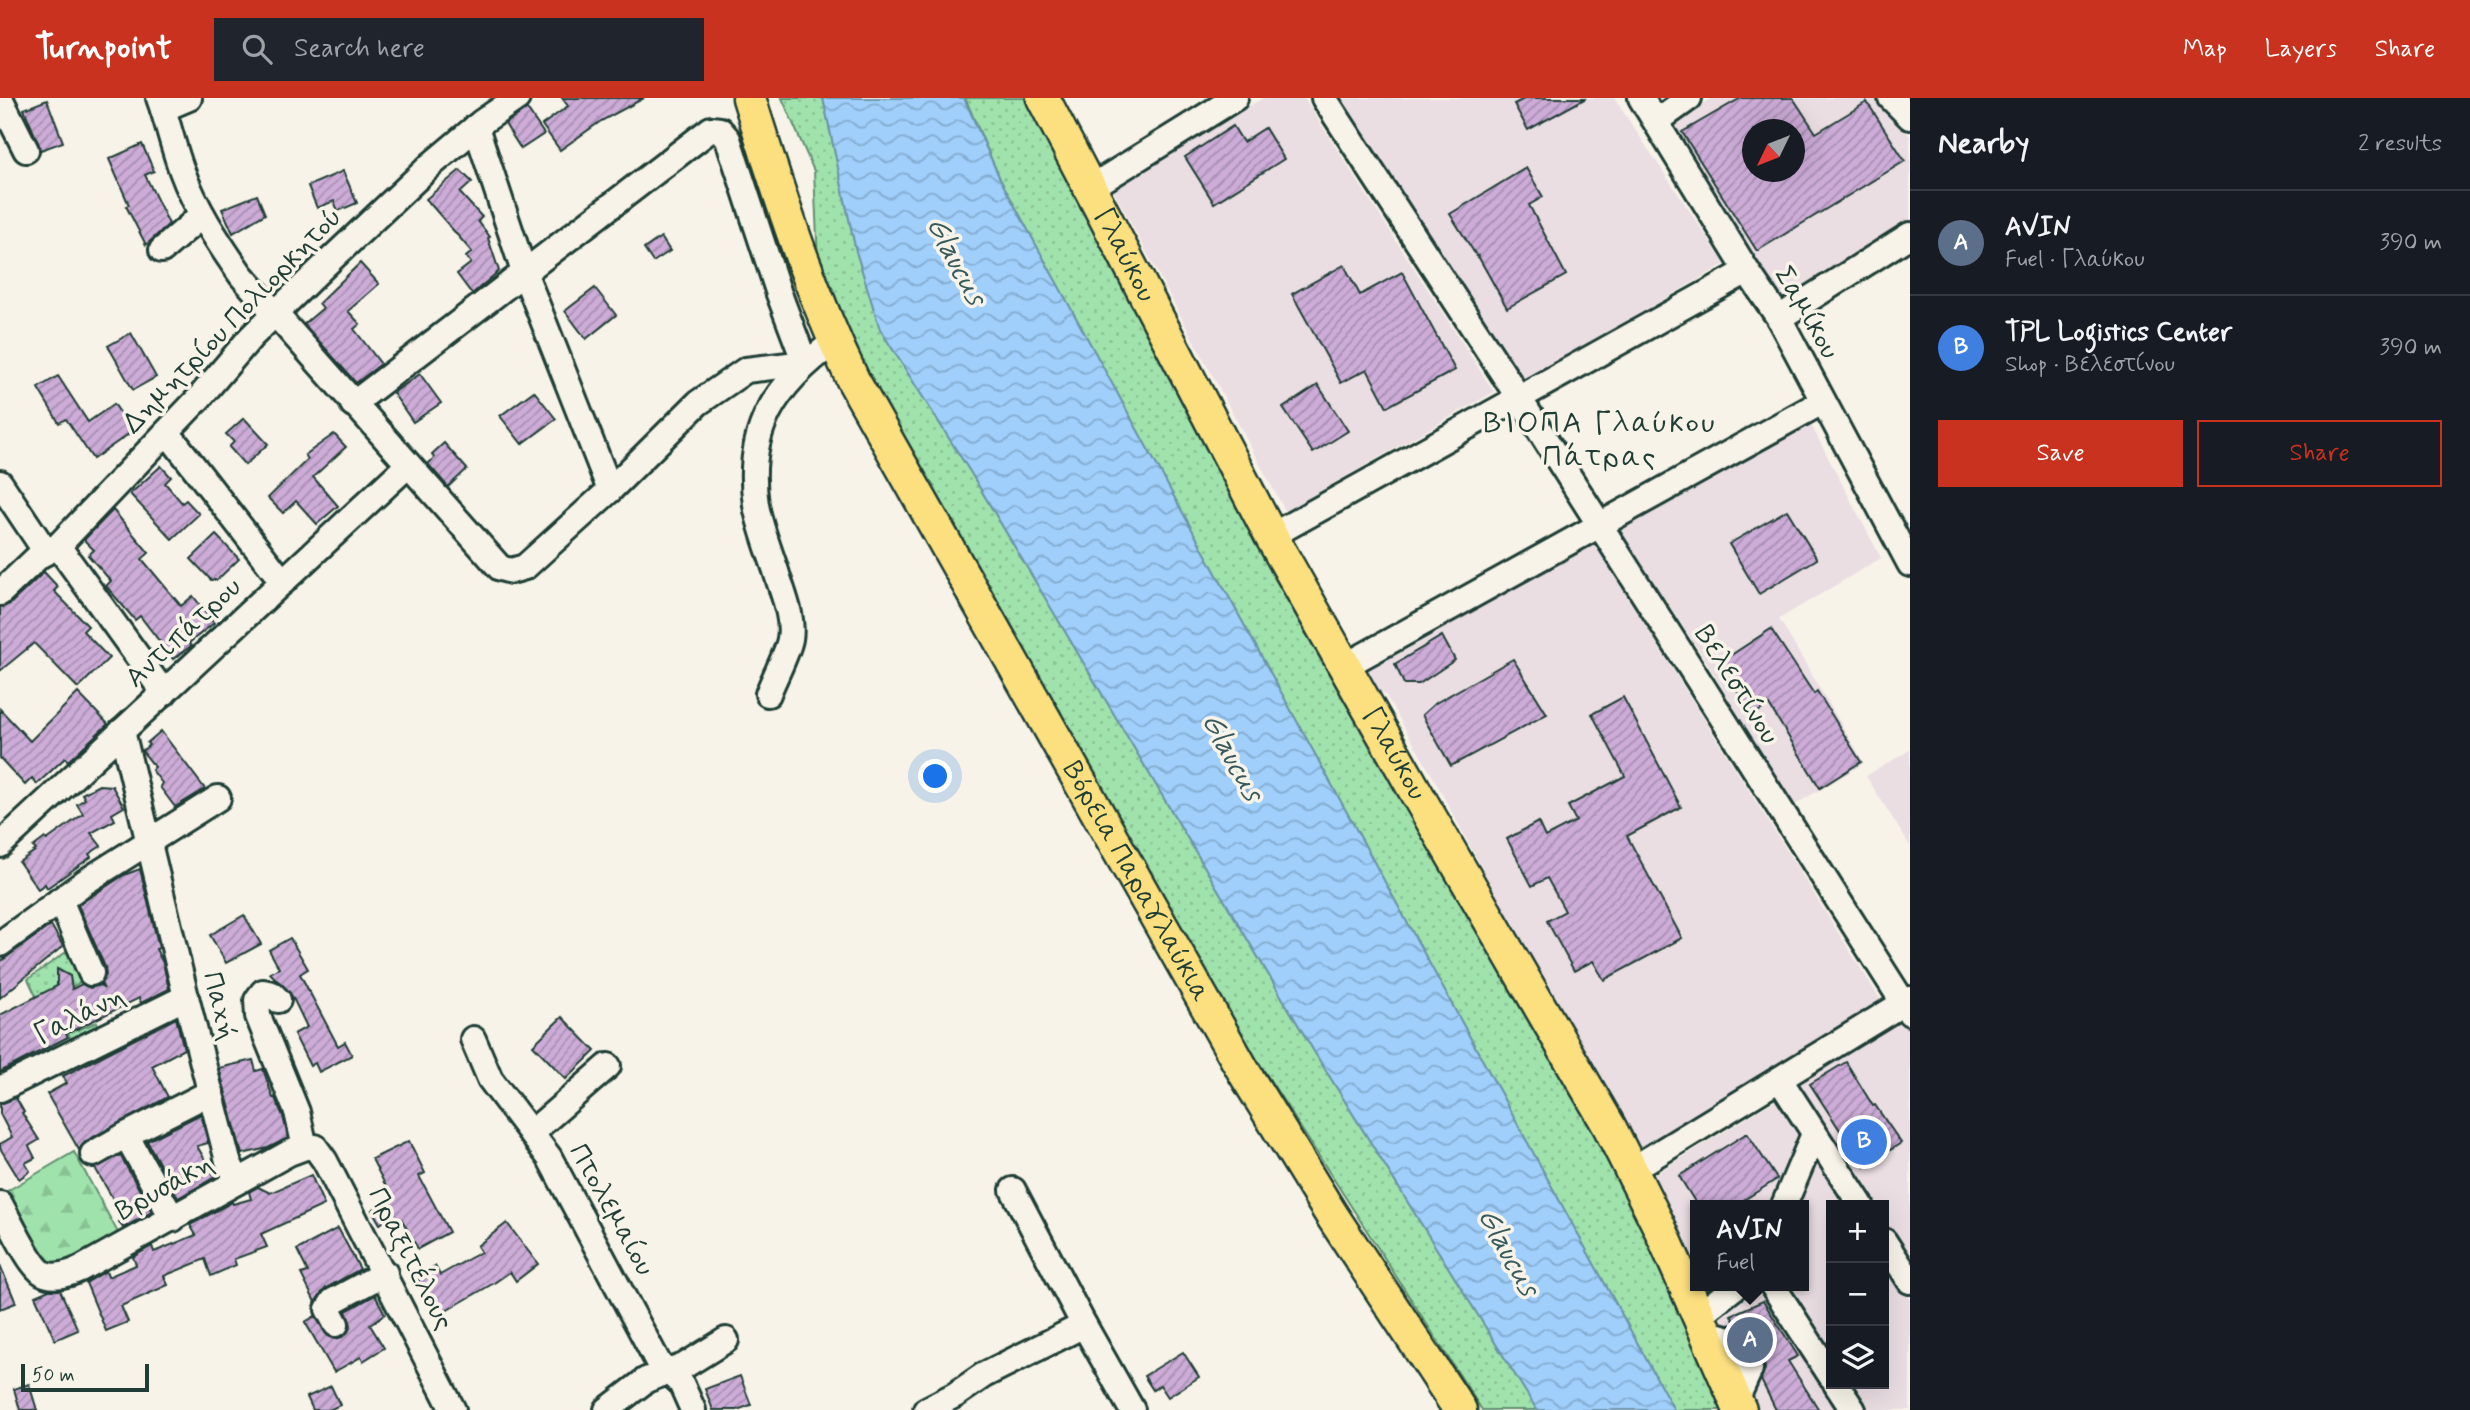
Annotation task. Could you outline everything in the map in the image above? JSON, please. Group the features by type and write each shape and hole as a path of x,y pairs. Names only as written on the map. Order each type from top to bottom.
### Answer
{"main road":[{"name":"Βόρεια Παραγλαύκια","path":"749,98 788,221 834,342 903,470 1244,1072 1338,1225 1460,1410"},
{"name":"Γλαύκου","path":"1043,98 1271,536 1596,1102 1631,1170 1738,1405"}],"street":[{"path":"0,98 26,150"},
{"path":"189,98 161,104 182,172 202,215 234,265 353,404 500,568 511,571 526,567 610,490 698,403 746,370 805,363"},
{"name":"Δημητρίου Πολιορκητού","path":"0,593 33,561 52,549 167,432 251,337 398,195 476,127 517,98"},
{"path":"1090,188 1236,98"},
{"name":"Βελεστίνου","path":"1324,98 1908,1005"},
{"name":"Σαμίκου","path":"1642,98 1747,271 1779,318 1910,564"},
{"path":"1657,121 1689,98"},
{"path":"1891,98 1910,117"},
{"path":"476,127 524,272 610,490"},
{"path":"353,404 711,129 720,130 728,139 779,294 805,363"},
{"path":"162,250 202,215"},
{"path":"1779,318 1910,235"},
{"path":"1271,536 1747,271"},
{"path":"768,694 790,639 788,613 757,506 753,466 765,414 776,396 805,363 834,342"},
{"path":"1345,666 1822,402"},
{"path":"167,432 283,582"},
{"name":"Αντιπάτρου","path":"0,845 408,465"},
{"path":"0,482 164,693"},
{"name":"Παχή","path":"122,731 186,998 229,1161 238,1181"},
{"path":"0,944 60,900 218,798"},
{"path":"60,900 91,973"},
{"path":"278,1000 272,994 263,992 257,1000 257,1010 297,1112 305,1147"},
{"name":"Γαλάνη","path":"0,1089 186,998"},
{"path":"1631,1170 1908,1005"},
{"name":"Πτολεμαίου","path":"473,1039 490,1079 549,1157 654,1355 666,1372 681,1384 693,1410"},
{"path":"531,1133 608,1066"},
{"path":"1780,1080 1858,1200"},
{"path":"93,1154 211,1092"},
{"path":"1786,1200 1814,1134"},
{"path":"127,1135 173,1219"},
{"name":"Βρυσάκη","path":"1,1209 35,1267 52,1275 76,1272 289,1153 305,1147"},
{"name":"Πραξιτέλους","path":"305,1147 313,1147 319,1152 453,1410"},
{"path":"1013,1190 1132,1410"},
{"path":"1889,1249 1910,1281"},
{"path":"336,1324 328,1309 333,1301 384,1273"},
{"path":"1703,1324 1732,1291"},
{"path":"1776,1291 1826,1368"},
{"path":"926,1410 999,1367 1084,1325"},
{"path":"607,1410 646,1380 684,1366 726,1340"},
{"path":"1839,1389 1853,1410"}],"shaded area":[{"path":"1263,98 1304,98 1494,392 1285,511 1112,188"},
{"path":"1341,98 1614,98 1725,264 1523,380"},
{"path":"1711,98 1873,98 1910,136 1910,227 1782,308 1668,129"},
{"path":"1809,421 1881,558 1779,619 1864,763 1793,806 1707,663 1618,527"},
{"path":"1592,541 1882,1002 1638,1149 1433,777 1385,694 1373,691 1363,673 1367,665"},
{"path":"1910,750 1910,846 1866,776"},
{"path":"1910,1013 1910,1281 1889,1248 1889,1200 1858,1200 1780,1080"},
{"path":"1779,1098 1801,1132 1769,1200 1690,1200 1690,1256 1652,1176"},
{"path":"1821,1161 1846,1200 1826,1200 1826,1346 1789,1291 1809,1291 1809,1200 1793,1200 1805,1175"},
{"path":"1889,1267 1910,1299 1910,1410 1869,1410 1854,1389 1889,1389"},
{"path":"1751,1291 1767,1291 1826,1383 1826,1389 1830,1389 1843,1410 1749,1410 1712,1322"}],"green space":[{"path":"782,98 823,98 856,251 880,329 971,473 1315,1053 1537,1410 1482,1410 1243,1038 874,396 818,261 814,171"},
{"path":"965,98 1024,98 1617,1172 1729,1410 1674,1410 1000,179"},
{"path":"69,950 84,980 59,994 78,1030 97,1022 100,1029 73,1042 51,1004 41,1007 28,979"},
{"path":"74,1152 122,1240 61,1267 42,1255 7,1191"}],"water":[{"name":"Glaucus","path":"823,98 964,98 1000,179 1674,1410 1537,1410 1315,1053 971,473 880,329 856,251"}],"building":[{"path":"562,98 644,98 601,121 560,150 542,125 568,106"},
{"path":"1526,98 1586,98 1528,130 1514,104"},
{"path":"1741,98 1793,98 1816,133 1867,102 1905,161 1757,251 1682,132"},
{"path":"47,100 63,142 41,150 24,109"},
{"path":"527,109 544,134 521,149 505,124"},
{"path":"1233,126 1243,142 1265,128 1284,159 1214,203 1185,157"},
{"path":"142,144 154,171 145,175 169,224 146,245 126,206 129,205 109,159"},
{"path":"1526,168 1543,197 1529,205 1566,275 1507,308 1478,256 1450,214"},
{"path":"460,170 472,182 460,193 482,217 478,221 490,237 488,238 499,271 472,294 457,274 471,263 466,257 472,252 426,199"},
{"path":"343,171 357,203 338,211 334,201 317,208 308,186"},
{"path":"257,195 265,214 233,233 222,209"},
{"path":"661,237 670,251 653,262 644,249"},
{"path":"360,263 379,284 348,311 360,324 354,329 381,364 356,383 304,324 323,308 319,303"},
{"path":"1344,265 1360,295 1402,272 1455,370 1387,407 1367,369 1341,383 1292,294"},
{"path":"595,288 616,315 586,339 565,311"},
{"path":"131,333 156,377 133,390 108,346"},
{"path":"420,374 441,403 413,422 393,393"},
{"path":"58,376 88,422 114,404 133,431 93,459 66,419 59,423 38,388"},
{"path":"1318,385 1348,431 1313,453 1283,408"},
{"path":"534,391 556,419 522,444 500,416"},
{"path":"244,418 268,444 245,465 229,447 234,442 226,434"},
{"path":"334,434 346,447 313,477 338,506 317,524 296,501 283,513 268,498 308,459 305,455"},
{"path":"444,443 467,469 448,487 428,464 434,458 432,454"},
{"path":"161,466 171,477 165,483 182,503 186,500 199,514 172,539 130,494"},
{"path":"113,510 149,553 142,559 181,606 193,596 214,623 189,643 191,646 173,659 140,616 135,620 106,586 111,581 88,555 94,550 84,540"},
{"path":"1787,510 1817,559 1759,594 1729,544"},
{"path":"216,535 239,559 217,580 211,580 191,559"},
{"path":"44,572 58,587 54,591 88,626 83,631 109,658 78,688 34,643 0,671 0,607 10,604"},
{"path":"1771,629 1814,694 1817,691 1861,762 1820,788 1769,705 1753,715 1719,663"},
{"path":"1442,636 1455,660 1419,684 1404,684 1395,664"},
{"path":"1513,659 1547,714 1451,766 1422,715 1434,704"},
{"path":"78,693 108,724 68,761 65,758 37,784 32,778 25,785 0,758 0,709 30,741"},
{"path":"1623,697 1681,807 1627,836 1682,938 1604,980 1593,961 1574,971 1547,921 1565,911 1547,878 1532,886 1507,839 1538,822 1545,837 1576,821 1568,806 1625,776 1592,714"},
{"path":"161,731 205,789 175,807 160,787 162,783 152,770 155,767 142,751"},
{"path":"99,785 112,786 124,807 112,814 115,820 91,833 101,846 89,854 91,857 47,888 45,884 38,889 19,862 36,850 33,847 45,838 47,840 83,814 77,804 85,799 82,794"},
{"path":"140,869 159,948 156,949 163,963 169,989 141,1003 139,998 66,1034 68,1037 0,1072 0,1015 57,986 57,969 70,976 72,989 82,984 90,988 100,985 104,989 101,983 106,975 105,967 78,905 124,875"},
{"path":"244,915 261,944 226,963 210,935"},
{"path":"51,925 63,946 0,998 0,962"},
{"path":"290,938 308,969 300,974 338,1046 345,1042 352,1055 319,1072 315,1063 310,1066 294,1034 307,1027 292,996 270,973 279,968 269,950"},
{"path":"562,1017 595,1051 566,1079 533,1045"},
{"path":"176,1018 184,1049 152,1066 168,1097 86,1141 79,1150 47,1094 67,1083 63,1076"},
{"path":"253,1060 256,1071 263,1069 273,1098 283,1116 288,1138 268,1148 242,1154 219,1068"},
{"path":"1846,1062 1873,1106 1875,1105 1901,1143 1864,1167 1810,1084"},
{"path":"16,1098 39,1140 29,1146 35,1158 25,1163 30,1171 19,1179 0,1148 0,1144 12,1137 0,1114 0,1104"},
{"path":"201,1114 208,1143 197,1146 215,1177 178,1198 147,1141"},
{"path":"1747,1133 1777,1179 1744,1200 1694,1200 1679,1176"},
{"path":"409,1141 425,1173 419,1176 449,1232 418,1249 402,1220 394,1225 389,1218 380,1224 372,1210 392,1198 372,1159"},
{"path":"120,1155 152,1212 123,1228 119,1222 124,1218 95,1168"},
{"path":"311,1175 324,1205 261,1234 267,1247 234,1259 236,1265 211,1276 205,1259 164,1276 168,1285 121,1306 128,1322 106,1331 86,1283 106,1271 108,1277 136,1265 133,1257 152,1246 154,1252 196,1235 190,1225 232,1202 233,1204 251,1199 249,1192 258,1187 270,1193"},
{"path":"507,1223 538,1264 516,1281 510,1272 439,1315 416,1276 435,1266 440,1275 481,1252 477,1246"},
{"path":"338,1228 360,1269 326,1288 315,1302 301,1274 308,1272 297,1250"},
{"path":"0,1265 16,1303 0,1309"},
{"path":"49,1290 60,1290 78,1330 55,1340 35,1296"},
{"path":"375,1295 385,1314 370,1325 384,1348 363,1361 361,1357 334,1372 305,1322 315,1316 328,1336 335,1339 342,1337 351,1325 346,1311"},
{"path":"1763,1301 1798,1356 1788,1361 1819,1410 1776,1410 1761,1380 1764,1363 1746,1329 1736,1325 1731,1315"},
{"path":"1183,1352 1199,1377 1168,1397 1160,1385 1153,1390 1144,1376"},
{"path":"740,1376 751,1405 737,1410 713,1410 705,1389"},
{"path":"29,1384 37,1410 20,1410 14,1389"},
{"path":"331,1386 340,1405 329,1410 313,1410 307,1397"}],"place":[{"name":"TPL Logistics Center","path":"1864,1142"},
{"name":"AVIN","path":"1750,1340"}],"district":[{"name":"ΒΙΟΠΑ Γλαύκου Πάτρας","path":"1600,440"}]}
